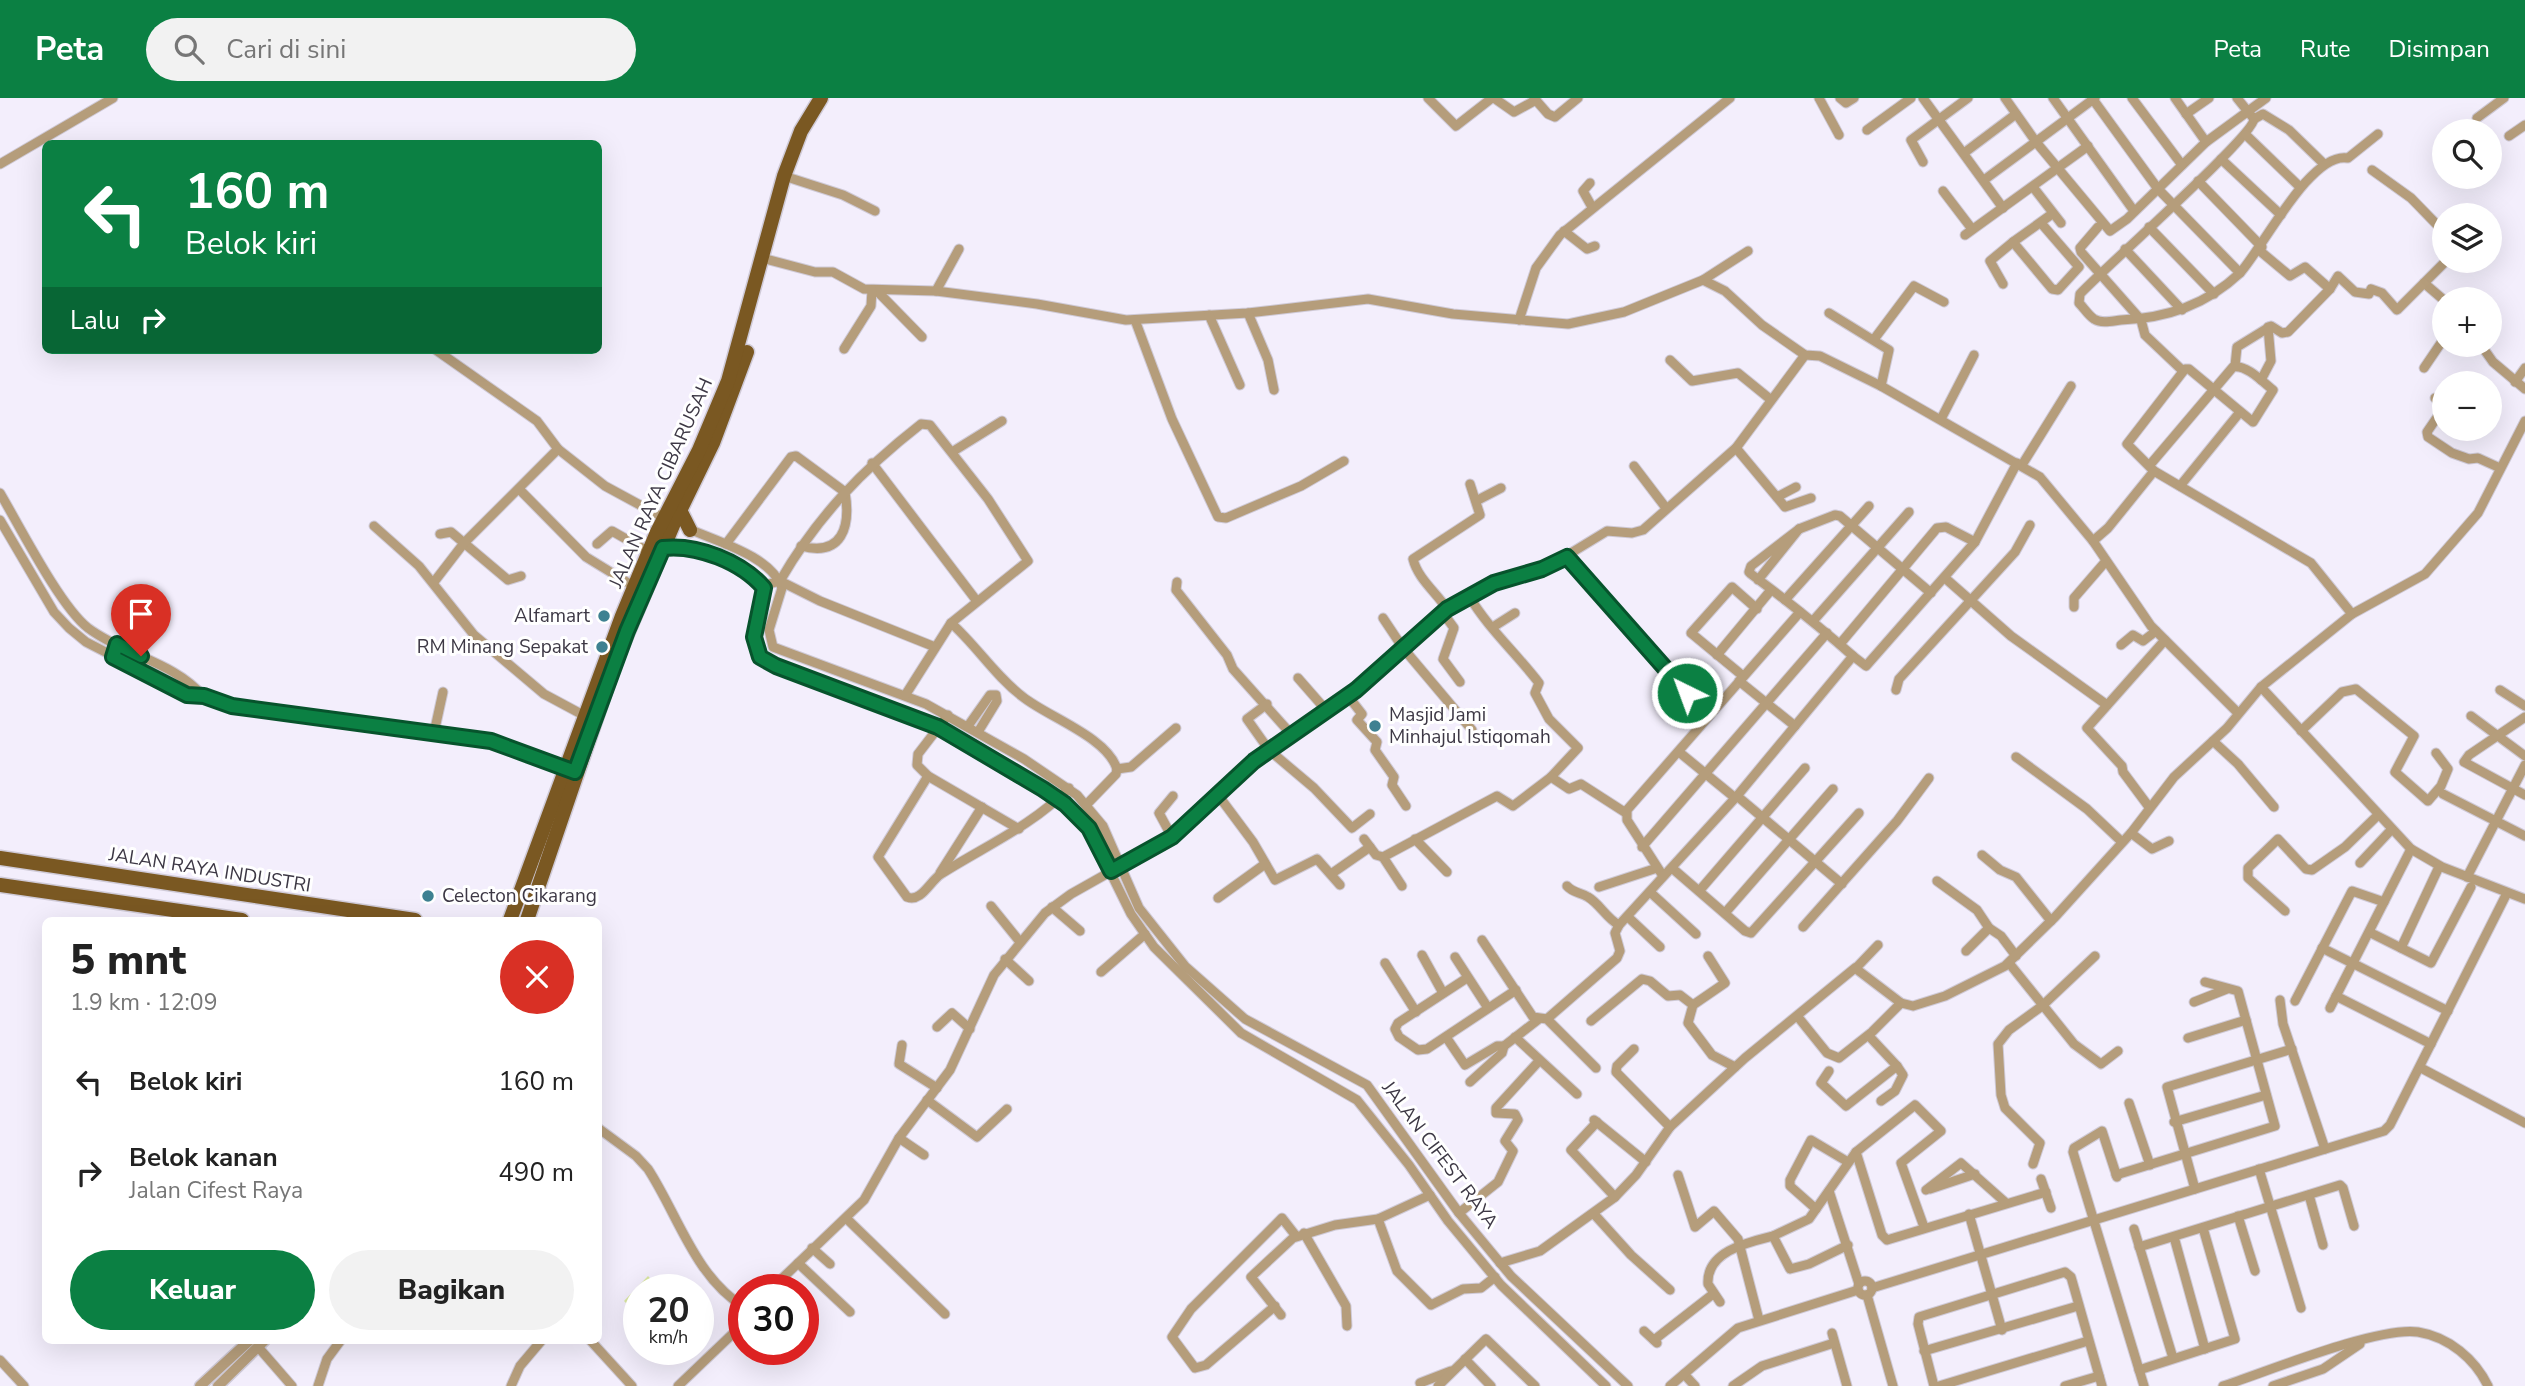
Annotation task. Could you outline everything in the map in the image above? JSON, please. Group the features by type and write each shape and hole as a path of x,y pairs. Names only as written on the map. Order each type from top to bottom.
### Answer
{"main road":[{"name":"JALAN RAYA CIBARUSAH","path":"528,917 585,716 635,587 709,453 741,374 787,177 801,137 823,98"},
{"path":"673,517 692,531"},
{"name":"JALAN RAYA CIBARUSAH","path":"511,917 627,631 656,550"},
{"name":"JALAN RAYA INDUSTRI","path":"0,858 395,917"},
{"path":"0,885 221,917"}],"street":[{"path":"0,164 113,98"},
{"path":"1435,100 1451,124 1457,126 1493,98 1514,112 1535,99 1548,114 1555,117 1576,99"},
{"path":"1520,320 1536,268 1564,231 1730,98"},
{"path":"1819,98 1839,135"},
{"path":"1840,98 1846,103 1854,98"},
{"path":"1867,130 1910,98"},
{"path":"1923,98 2003,208"},
{"path":"1923,162 1910,142 1968,98"},
{"path":"2005,98 2036,142 2107,230 2119,225 2206,142 2266,98"},
{"path":"2053,98 2134,211"},
{"path":"2133,98 2182,165"},
{"path":"2175,98 2206,142"},
{"path":"2186,114 2209,98"},
{"path":"2237,98 2254,119"},
{"path":"2477,118 2504,98"},
{"path":"1984,180 2093,99 2158,189 2240,273"},
{"path":"1964,153 2016,114"},
{"path":"2324,164 2277,121 2263,114 2254,119 2246,135 2098,275 2078,299 2091,317 2102,321 2140,320 2182,310 2214,294 2240,273 2261,249 2300,187 2324,164 2337,158 2348,158 2378,134"},
{"path":"2509,136 2525,125"},
{"path":"2246,135 2300,187"},
{"path":"1943,191 1968,232 2088,146"},
{"path":"2221,159 2281,215"},
{"path":"2372,170 2412,198 2432,219"},
{"path":"787,177 843,195 875,211"},
{"path":"2198,181 2290,276 2305,267 2330,289"},
{"path":"1590,183 1583,191 1592,207"},
{"path":"2033,187 2061,223"},
{"path":"2003,284 1990,260 2053,214"},
{"path":"2013,243 2052,289 2058,290 2079,269 2041,223"},
{"path":"2098,227 2080,248 2098,275 2140,320 2146,335 2183,371"},
{"path":"2149,227 2214,294"},
{"path":"1564,231 1587,249 1595,246"},
{"path":"936,291 959,249"},
{"path":"2125,249 2182,310"},
{"path":"874,290 936,291 1037,304 1111,319 1248,313 1368,299 1453,314 1568,324 1623,312 1703,280 1748,251"},
{"path":"766,260 815,272 833,272 874,290 922,337"},
{"path":"2093,541 2108,528 2152,468 2235,366 2237,347 2268,327 2288,332 2330,289 2338,276 2355,292 2369,294 2371,289 2376,289 2399,310 2434,273"},
{"path":"1703,280 1725,292 1762,325 1805,355 1820,356 1881,386 2019,464 2051,489 2093,541 2156,631 2238,713"},
{"path":"2424,283 2432,290"},
{"path":"1875,338 1914,286 1944,302"},
{"path":"844,349 872,306 874,290"},
{"path":"1248,313 1268,360 1274,390"},
{"path":"1829,313 1875,338 1889,353 1881,386"},
{"path":"1209,315 1240,385"},
{"path":"1135,320 1172,419 1220,518 1301,486 1344,461"},
{"path":"2261,380 2271,361 2268,327"},
{"path":"442,354 537,421 558,449 605,486 673,517"},
{"path":"787,1274 864,1200 899,1138 950,1070 989,983 1005,959 1052,907 1172,837 1269,750 1348,696 1445,611 1494,583 1542,569 1567,557 1607,531 1632,533 1643,530 1735,448 1805,355"},
{"path":"1941,419 1974,355"},
{"path":"2424,368 2432,356"},
{"path":"2488,357 2525,388"},
{"path":"1670,360 1692,381 1738,373 1770,399"},
{"path":"2235,366 2273,390 2253,422 2189,369 2183,371 2126,441 2128,447 2152,468 2180,486 2311,563 2352,614"},
{"path":"2515,382 2525,368"},
{"path":"1931,593 1835,515 1799,529 1751,566 1749,572 1866,666 1945,578 1975,542 2019,464 2071,386"},
{"path":"2180,486 2240,412"},
{"path":"952,452 1002,421"},
{"path":"1856,968 1901,1003 1918,1005 1945,996 2012,960 2131,833 2174,777 2213,741 2261,688 2352,614 2425,574 2478,513 2525,421"},
{"path":"597,544 612,531 656,550 690,547 741,570 762,586 780,581 800,546 845,492 872,463 926,423 934,428 1027,557 1026,565 976,600 951,623 906,694"},
{"path":"2432,424 2427,432 2432,440"},
{"path":"2434,441 2452,453 2469,459 2479,458 2500,468"},
{"path":"1735,448 1786,507 1811,498"},
{"path":"434,582 464,543 558,449"},
{"path":"726,544 791,457 802,458 845,492 849,519 841,534 822,550 800,546"},
{"path":"872,463 976,600"},
{"path":"1634,466 1666,508"},
{"path":"1460,682 1443,659 1454,628 1435,589 1424,581 1413,559 1478,516 1470,484"},
{"path":"1777,497 1796,487"},
{"path":"1476,501 1501,488"},
{"path":"519,489 586,557 635,587"},
{"path":"0,493 75,614 89,629 192,682 204,696"},
{"path":"1784,600 1869,506"},
{"path":"1813,621 1909,512"},
{"path":"0,520 54,612 86,642 187,695 204,696 232,706 501,743 570,770"},
{"path":"1896,690 1899,679 2014,552 2030,525"},
{"path":"374,526 434,582 474,635 544,695 585,716"},
{"path":"1840,644 1938,528 1946,527 1975,542"},
{"path":"1758,580 1799,529"},
{"path":"440,534 449,531 508,580 521,576"},
{"path":"690,547 692,531 726,544 770,567 780,581 820,601 934,647"},
{"path":"1567,557 1700,708"},
{"path":"2074,607 2074,598 2106,561"},
{"path":"1945,578 2011,636 2107,705"},
{"name":"JALAN CIFEST RAYA","path":"780,581 782,592 769,630 773,647 906,694 978,732 1069,788 1087,804 1103,826 1116,870 1145,934 1176,970 1241,1033 1357,1100 1498,1281 1606,1386"},
{"path":"1177,582 1176,590 1227,655 1233,669 1291,734"},
{"name":"JALAN CIFEST RAYA","path":"762,586 765,594 754,637 760,657 776,666 938,727 1058,800 1089,828 1139,908 1185,967 1245,1019 1367,1085 1459,1213 1511,1276 1628,1386"},
{"path":"1757,609 1731,587 1693,627 1691,633 1766,703 1795,726"},
{"path":"1717,655 1771,590"},
{"path":"1383,857 1497,796 1513,806 1550,777 1578,748 1549,719 1535,693 1539,683 1493,627 1485,622 1469,596"},
{"path":"1626,813 1800,611"},
{"path":"1493,627 1515,613"},
{"path":"1383,618 1403,648 1472,730"},
{"path":"951,623 1016,692 1103,748 1117,769"},
{"path":"2121,645 2133,635 2143,641 2156,631"},
{"path":"1642,847 1827,633"},
{"path":"2149,807 2123,772 2122,765 2088,729 2165,640"},
{"path":"113,657 117,644"},
{"path":"1599,887 1672,868 1853,656"},
{"path":"1298,678 1326,710"},
{"path":"2261,688 2377,816 2411,849 2467,877 2525,899"},
{"path":"2301,731 2342,692 2356,689 2414,736 2395,772 2428,801 2441,786 2448,769 2436,753"},
{"path":"2500,690 2525,706"},
{"path":"434,733 443,692"},
{"path":"968,726 990,695 996,695 997,701 978,732"},
{"path":"1348,696 1362,714 1357,720 1377,742 1375,750 1394,777 1392,785 1406,806"},
{"path":"1267,704 1247,719 1269,750 1314,788 1352,828 1370,814"},
{"path":"948,715 917,757 918,765 928,776 1018,829"},
{"path":"2471,716 2525,756"},
{"path":"2525,718 2469,755 2464,764 2525,795"},
{"path":"1087,804 1111,780 1117,769 1131,766 1176,728"},
{"path":"2213,741 2238,764 2274,807"},
{"path":"1679,752 1842,884"},
{"path":"2016,757 2087,809 2122,842"},
{"path":"2467,877 2525,765"},
{"path":"1700,890 1805,768"},
{"path":"928,776 878,857 909,898 918,897 938,876 982,807"},
{"path":"1550,777 1569,789 1581,784 1626,813 1642,847 1660,872"},
{"path":"1803,927 1929,778"},
{"path":"938,876 1018,829 1058,800 1069,788"},
{"path":"1725,913 1833,789"},
{"path":"2443,794 2525,836"},
{"path":"1218,795 1277,881 1317,859 1340,885"},
{"path":"1172,837 1158,813 1173,796"},
{"path":"1672,868 1745,931 1756,931 1858,813"},
{"path":"2286,911 2248,878 2248,868 2278,839 2306,869 2312,870 2346,847 2377,816"},
{"path":"2360,863 2391,830"},
{"path":"2131,833 2152,849 2169,841"},
{"path":"1415,839 1447,872"},
{"path":"1331,874 1367,843 1376,855 1383,857 1402,886"},
{"path":"2330,1008 2371,933 2411,849"},
{"path":"1982,855 1997,868 2016,877 2051,921"},
{"path":"1218,898 1265,864"},
{"path":"2401,948 2438,869"},
{"path":"1470,1082 1502,1053 1504,1046 1543,1019 1617,958 1620,951 1615,933 1619,925 1650,892 1660,872"},
{"path":"1937,881 1977,910 1989,928 2001,936 2012,960 2042,1006 2074,1044 2097,1062 2105,1063 2118,1051"},
{"path":"1567,886 1571,891 1589,898 1619,925"},
{"path":"2371,933 2431,963 2470,887"},
{"path":"2295,1001 2352,891 2384,902"},
{"path":"1650,892 1696,934"},
{"path":"1670,1386 1729,1333 1759,1320 2387,1129 2421,1068 2506,895"},
{"path":"992,906 1020,942"},
{"path":"1052,907 1080,931"},
{"path":"1628,917 1660,947"},
{"path":"1966,951 1989,928"},
{"path":"1101,972 1145,934"},
{"path":"1482,940 1533,1017 1543,1019 1596,1068"},
{"path":"1500,1263 1540,1251 1615,1197 1646,1162 1670,1127 1735,1067 1856,968 1878,945"},
{"path":"2322,948 2448,1011"},
{"path":"1422,955 1443,993"},
{"path":"1708,956 1725,982 1693,1005 1688,1023 1712,1055 1735,1067"},
{"path":"2033,1164 2039,1143 2005,1108 1997,1050 2001,1038 2009,1030 2042,1006 2095,956"},
{"path":"1455,957 1488,1008"},
{"path":"1005,959 1029,981"},
{"path":"1385,963 1416,1012"},
{"path":"1467,978 1395,1027 1404,1042 1422,1051 1516,990"},
{"path":"1591,1021 1642,979 1668,996 1680,995 1693,1005"},
{"path":"2144,1386 2073,1152 2074,1148 2104,1132 2117,1176 2274,1127 2238,991 2205,982"},
{"path":"2194,1002 2227,989"},
{"path":"2336,996 2431,1044"},
{"path":"2280,1000 2292,1049 2325,1149"},
{"path":"1798,1017 1835,1058 1852,1051 1901,1003"},
{"path":"937,1027 952,1013 970,1029"},
{"path":"2188,1038 2246,1020"},
{"path":"1869,1035 1903,1075 1895,1091 1881,1101"},
{"path":"1446,1037 1465,1065 1497,1046 1504,1046"},
{"path":"1515,1037 1577,1094"},
{"path":"902,1045 899,1064 937,1088"},
{"path":"1634,1049 1617,1066 1616,1072 1670,1127"},
{"path":"2195,1189 2166,1094 2168,1086 2292,1049"},
{"path":"1459,1213 1499,1180 1513,1151 1504,1141 1518,1120 1515,1114 1496,1113 1496,1108 1539,1061"},
{"path":"1829,1071 1821,1083 1846,1106 1872,1088 1896,1066"},
{"path":"2421,1068 2525,1123"},
{"path":"2174,1122 2266,1095"},
{"path":"927,1100 977,1137 1007,1109"},
{"path":"2129,1103 2150,1165"},
{"path":"1720,1302 1708,1284 1711,1269 1740,1244 1773,1236 1798,1226 1816,1209 1856,1152 1911,1106 1919,1105 1941,1131 1902,1162 1924,1227"},
{"path":"1615,1197 1571,1150 1595,1120 1646,1162"},
{"path":"602,1131 636,1156 648,1169 705,1269 728,1295"},
{"path":"899,1138 924,1155"},
{"path":"1816,1209 1790,1186 1790,1180 1811,1140 1849,1162"},
{"path":"1856,1152 1884,1239 1888,1240 2005,1202 2046,1192"},
{"path":"1926,1190 1959,1163 2005,1202"},
{"path":"2259,1170 2301,1308"},
{"path":"1914,1194 1975,1174"},
{"path":"1678,1175 1695,1227 1715,1211 1735,1232 1759,1320"},
{"path":"2041,1179 2051,1208"},
{"path":"2139,1247 2342,1186 2354,1226"},
{"path":"1829,1191 1864,1289 1893,1386"},
{"path":"1281,1315 1251,1277 1300,1235 1378,1219 1430,1195"},
{"path":"2309,1195 2323,1245"},
{"path":"1594,1214 1631,1255 1670,1290"},
{"path":"1969,1214 2003,1330"},
{"path":"2238,1216 2255,1271"},
{"path":"1275,1306 1206,1364 1195,1368 1172,1337 1191,1309 1282,1218 1300,1235 1346,1306 1347,1326"},
{"path":"847,1219 945,1314"},
{"path":"1378,1219 1397,1271 1431,1305 1463,1289 1482,1288 1511,1276"},
{"path":"2139,1370 2234,1341 2236,1338 2203,1228"},
{"path":"2134,1229 2173,1358"},
{"path":"1773,1236 1790,1269 1810,1264 1848,1244"},
{"path":"2174,1237 2205,1349"},
{"path":"812,1248 830,1264"},
{"path":"798,1264 850,1312"},
{"path":"1934,1386 1924,1351 1919,1317 2065,1272 2071,1277 2101,1381 2065,1386"},
{"path":"1644,1331 1656,1342 1713,1294"},
{"path":"1924,1351 2078,1306"},
{"path":"2223,1386 2367,1339 2402,1332 2418,1332 2435,1337 2467,1357 2488,1386"},
{"path":"678,1386 728,1338"},
{"path":"1736,1385 1762,1366 1833,1338 1847,1386"},
{"path":"1438,1386 1482,1340 1488,1339 1535,1386"},
{"path":"2273,1386 2336,1363 2367,1339"},
{"path":"1939,1386 2088,1340"},
{"path":"317,1386 327,1359 338,1344"},
{"path":"511,1386 520,1366 539,1344"},
{"path":"594,1344 632,1386"},
{"path":"210,1385 253,1346 292,1386"},
{"path":"1465,1359 1490,1386"},
{"path":"0,1360 24,1386"},
{"path":"1420,1382 1453,1370"},
{"path":"1684,1374 1695,1386"}],"place":[{"name":"Alfamart","path":"604,616"},
{"name":"RM Minang Sepakat","path":"602,647"},
{"name":"Masjid Jami Minhajul Istiqomah","path":"1375,726"},
{"name":"Celecton Cikarang","path":"428,896"}],"route":[{"path":"141,656 117,644 113,657 187,695 204,696 232,706 491,741 575,772 627,631 663,548 690,547 741,570 756,579 764,588 765,594 754,637 760,657 776,666 916,717 971,745 1065,804 1089,828 1111,871 1141,857 1172,837 1254,761 1356,690 1447,609 1494,583 1542,569 1567,557 1687,693"}]}
